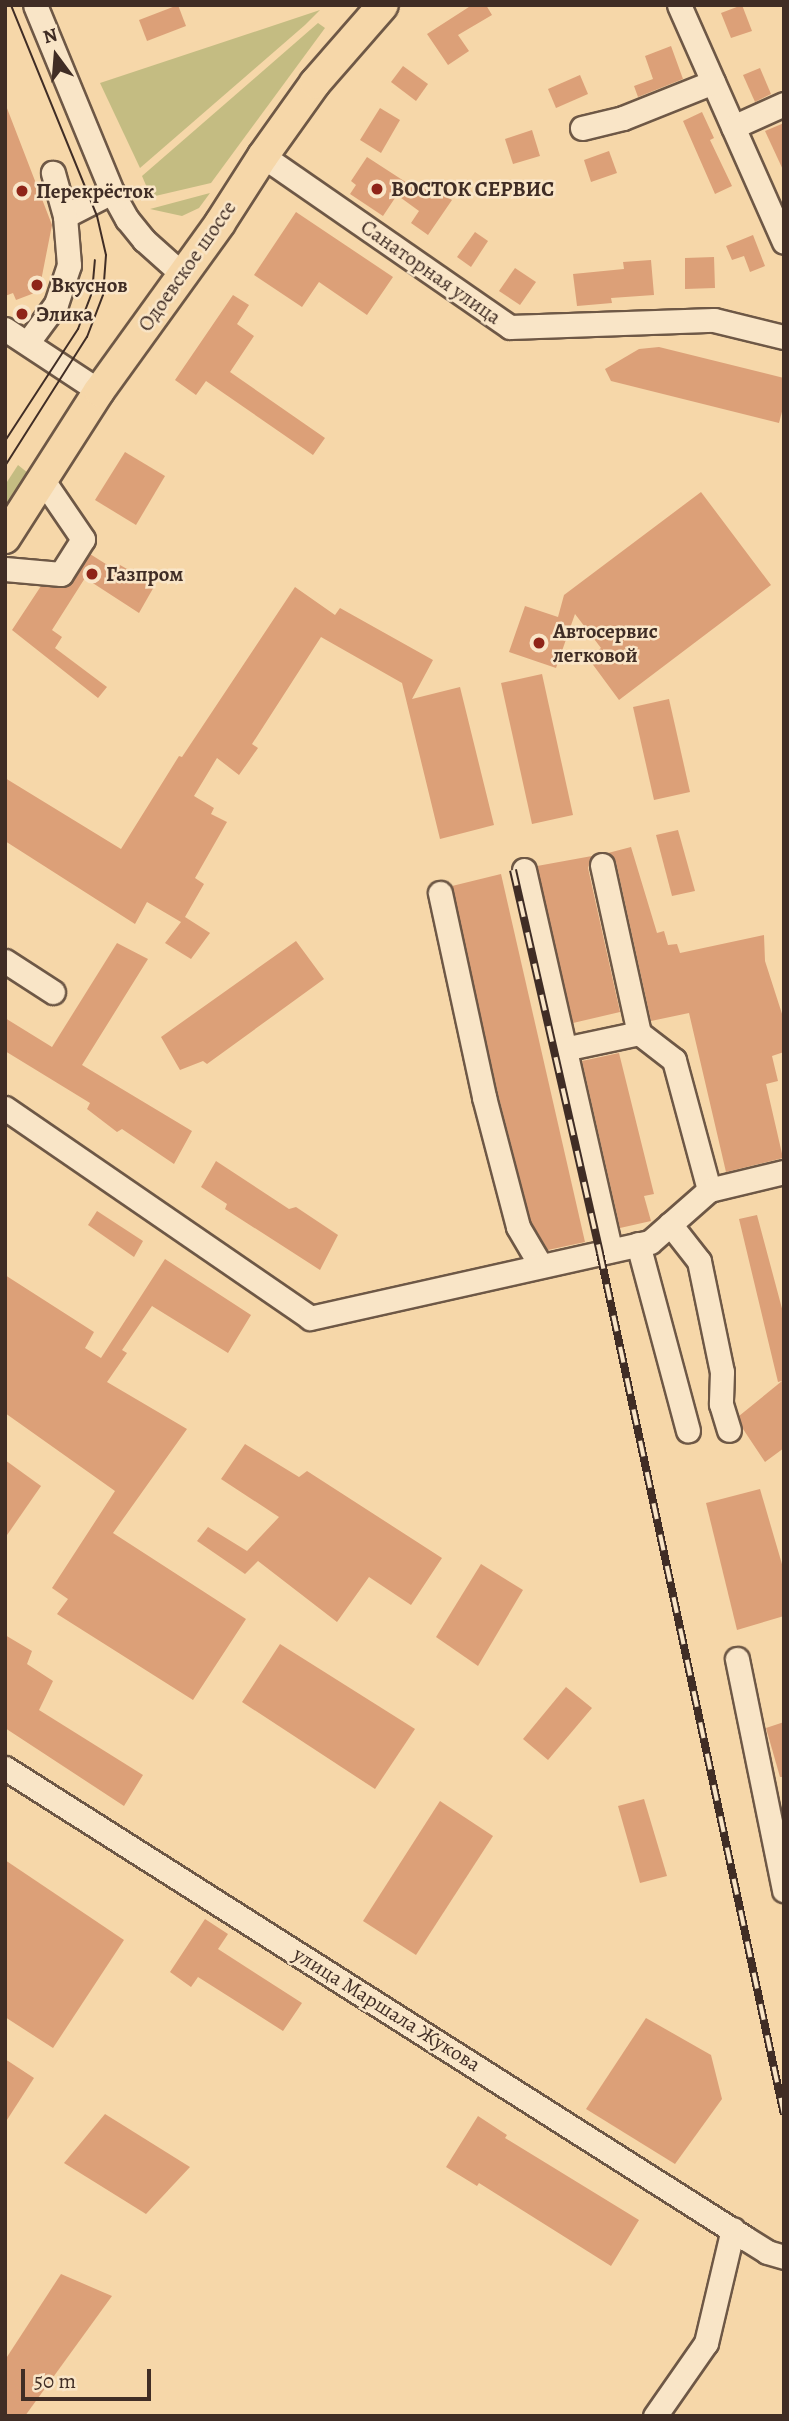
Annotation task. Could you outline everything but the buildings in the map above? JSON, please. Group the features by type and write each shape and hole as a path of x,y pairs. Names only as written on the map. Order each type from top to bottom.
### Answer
{"main road":[{"name":"Одоевское шоссе","path":"5,538 99,391 220,223 263,156 315,83 383,5"}],"street":[{"path":"35,5 113,192 127,219 144,240 181,274"},
{"path":"680,5 784,242"},
{"path":"582,128 623,118 713,82"},
{"path":"733,127 784,104"},
{"name":"Санаторная улица","path":"263,156 510,327 714,320 784,337"},
{"path":"28,342 56,303 66,280 70,253 65,216 52,173"},
{"path":"65,216 113,192"},
{"path":"5,329 99,391"},
{"path":"5,569 61,574 83,539 42,479"},
{"path":"602,865 639,1032 674,1060 709,1190"},
{"path":"523,870 610,1251"},
{"path":"440,893 484,1097 518,1227 541,1266"},
{"path":"5,961 53,992"},
{"path":"564,1049 639,1032"},
{"path":"5,1108 310,1318 650,1242 709,1190 784,1172"},
{"path":"670,1224 699,1261 722,1372 721,1404 729,1430"},
{"path":"638,1244 688,1430"},
{"path":"737,1659 784,1890"},
{"name":"улица Маршала Жукова","path":"5,1768 776,2254"},
{"path":"655,2416 706,2343 733,2229"}],"shaded area":[{"path":"320,10 305,25 140,168 100,83"},
{"path":"318,23 325,28 211,183 151,197 142,176"},
{"path":"210,193 199,208 182,216 150,209"},
{"path":"18,465 28,473 5,507 5,485"}],"tram line":[{"path":"5,466 87,337 103,295 106,255 97,216 11,5"},
{"path":"5,441 78,329 92,293 95,260"}],"railway":[{"path":"513,870 600,1253 784,2115"}],"place":[{"name":"ВОСТОК СЕРВИС","path":"377,189"},
{"name":"Перекрёсток","path":"22,191"},
{"name":"Вкуснов","path":"37,285"},
{"name":"Элика","path":"22,314"},
{"name":"Газпром","path":"92,574"},
{"name":"Автосервис легковой","path":"539,643"}]}
